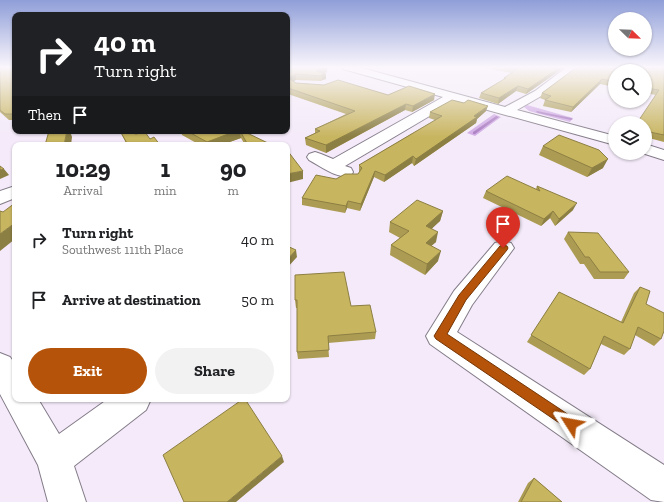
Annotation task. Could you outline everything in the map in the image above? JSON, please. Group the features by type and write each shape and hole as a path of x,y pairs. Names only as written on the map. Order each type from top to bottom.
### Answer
{"street":[{"path":"433,90 608,139"},
{"path":"507,111 541,90"},
{"path":"333,166 454,96"},
{"path":"652,151 664,155"},
{"path":"315,157 351,175"},
{"path":"0,198 12,192"},
{"path":"503,248 463,298 440,336 664,487"},
{"path":"0,367 12,385"},
{"path":"22,402 54,459 67,502"},
{"path":"54,459 131,402"}],"shaded area":[{"path":"527,105 573,118 570,122 529,111 524,107"},
{"path":"494,114 501,117 475,136 467,133"}],"building":[{"path":"0,90 12,90 12,114 5,114 0,110"},
{"path":"295,90 373,90 388,95 399,90 423,90 435,94 413,106 406,104 326,145 305,138 320,131 315,129 355,111"},
{"path":"485,90 511,90 499,98 481,93"},
{"path":"545,90 590,90 573,107 545,100 551,96 542,93"},
{"path":"659,90 664,90 664,135 652,132 652,116 642,116 647,108 652,108 652,100"},
{"path":"452,100 464,103 468,100 488,106 474,116 477,117 416,159 413,156 385,175 375,171 361,204 348,201 346,206 302,198 316,175 336,179 345,174 358,174 362,168 359,165 442,116 430,112"},
{"path":"48,134 66,134 65,142 46,142"},
{"path":"122,134 146,134 150,139 154,137 158,142 126,142"},
{"path":"192,134 228,134 207,142"},
{"path":"242,134 249,134 266,142 246,142"},
{"path":"559,135 599,150 608,159 592,168 543,146"},
{"path":"290,154 303,171 290,173"},
{"path":"507,176 540,191 537,186 577,203 559,219 553,211 544,219 486,191"},
{"path":"417,200 443,211 426,226 438,232 426,243 441,251 427,264 391,245 409,231 390,222"},
{"path":"12,205 12,225 0,234 0,211 3,212"},
{"path":"568,232 598,233 629,272 600,272 589,257 585,257"},
{"path":"290,247 296,250 290,257"},
{"path":"344,272 351,306 370,305 376,332 328,336 329,350 297,352 297,300 295,300 295,275"},
{"path":"640,287 650,291 646,304 664,313 664,331 661,339 638,327 630,349 604,336 590,369 531,335 559,292 623,323"},
{"path":"239,402 247,402 282,456 227,502 184,502 163,455"},
{"path":"534,478 562,502 521,502"}],"waterway":[{"path":"538,112 571,119"},
{"path":"474,133 497,117"}],"route":[{"path":"503,248 463,298 440,336 571,424"}]}
